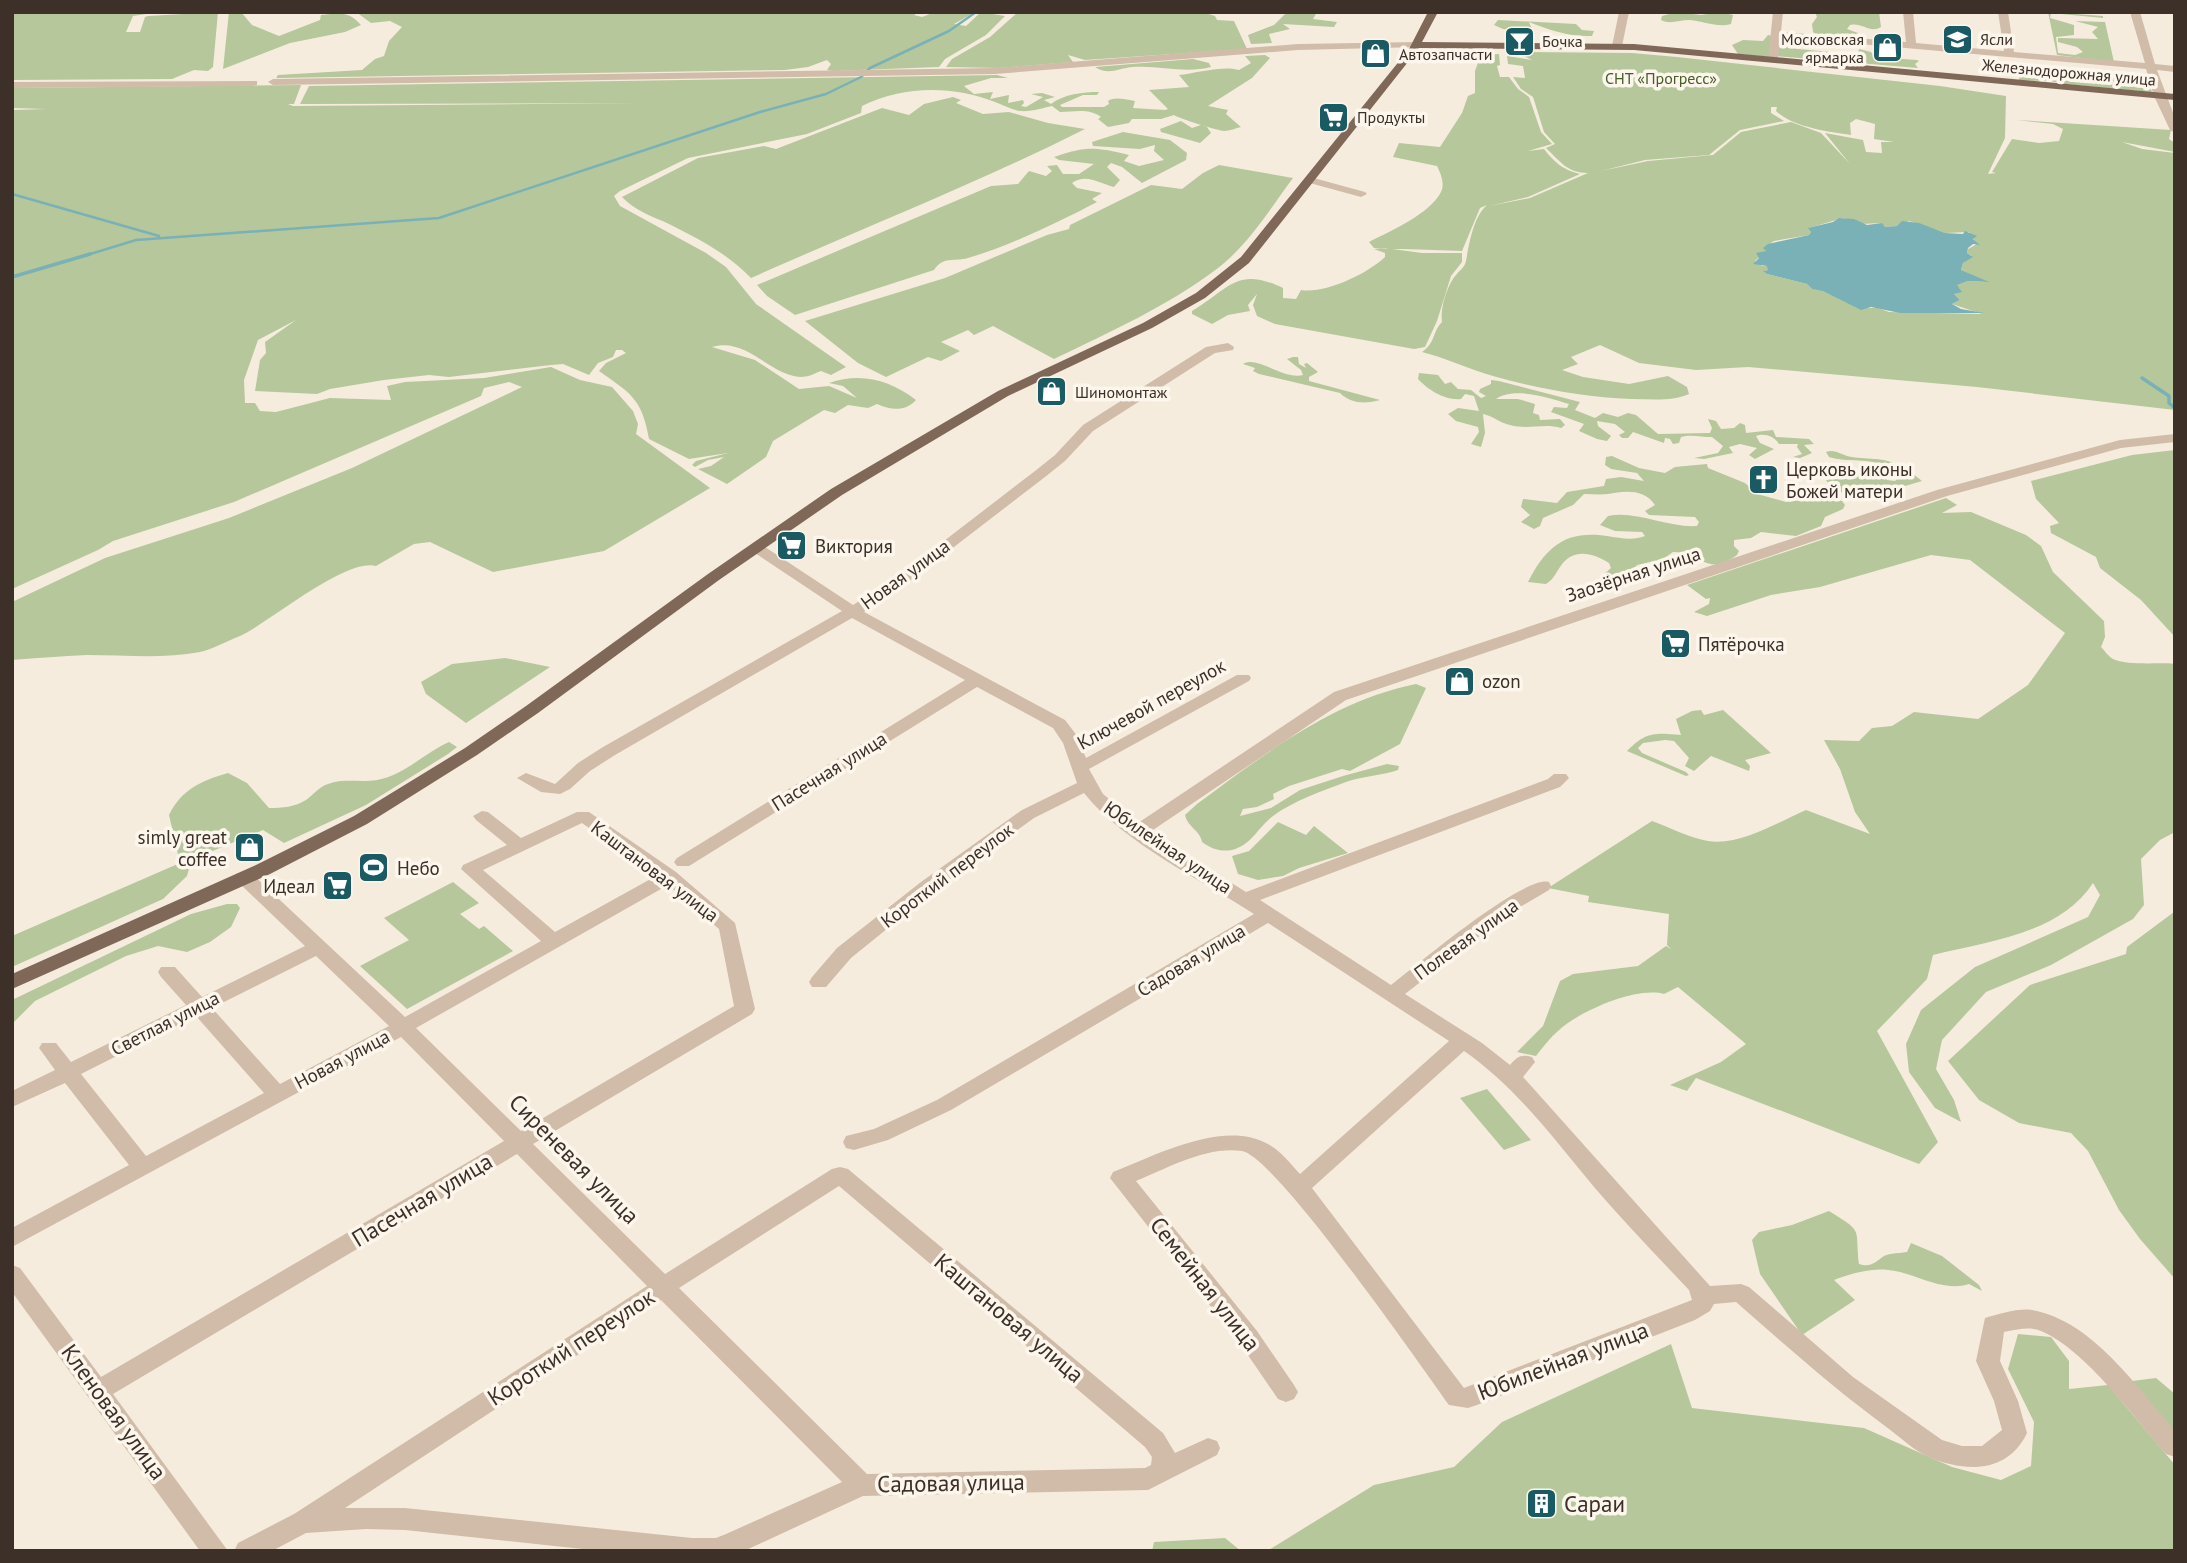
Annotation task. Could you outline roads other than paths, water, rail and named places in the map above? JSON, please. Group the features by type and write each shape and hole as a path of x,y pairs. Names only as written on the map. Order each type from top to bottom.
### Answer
{"main road":[{"path":"12,982 244,877 369,816 420,785 588,671 680,601 896,455 967,413 1176,309 1221,281 1245,260 1417,45 1433,12"},
{"name":"Железнодорожная улица","path":"1417,45 1617,46 2175,97"}],"street":[{"path":"1617,46 1624,12"},
{"path":"1773,60 1778,12"},
{"path":"1908,12 1911,46"},
{"path":"2003,12 2010,55"},
{"path":"2135,12 2159,96 2175,130"},
{"path":"1776,34 2175,69"},
{"path":"273,82 995,71 1298,47 1417,45"},
{"path":"12,85 253,83"},
{"path":"1310,180 1361,194"},
{"name":"Новая улица","path":"526,778 552,789 570,783 583,767 609,751 855,611 906,577 1040,474 1060,458 1088,428 1211,350 1228,346"},
{"name":"Заозёрная улица","path":"1139,831 1340,696 1942,492 2120,444 2175,438"},
{"name":"Юбилейная улица","path":"757,548 875,626 1059,724 1076,749 1083,777 1097,798 1139,831 1494,1063 1554,1122 1607,1187 1697,1284 1704,1295 1702,1305 1468,1398 1458,1398 1299,1187"},
{"name":"Ключевой переулок","path":"1083,777 1242,678"},
{"name":"Пасечная улица","path":"676,869 975,681"},
{"name":"Короткий переулок","path":"819,982 845,953 928,886 1083,777"},
{"name":"Садовая улица","path":"1245,899 1553,783 1560,778"},
{"path":"482,816 519,845 470,869 553,941"},
{"name":"Каштановая улица","path":"519,845 583,816 676,869 728,927 745,1009"},
{"name":"Новая улица","path":"12,1238 276,1093 403,1027 676,869"},
{"name":"Сиреневая улица","path":"244,877 520,1142 861,1485"},
{"name":"Полевая улица","path":"1392,994 1501,910 1542,886"},
{"name":"Садовая улица","path":"854,1142 880,1135 944,1105 1269,914"},
{"name":"Светлая улица","path":"12,1100 318,947"},
{"path":"168,972 276,1093"},
{"name":"Пасечная улица","path":"99,1390 745,1009"},
{"path":"1299,1187 1462,1041"},
{"path":"48,1048 142,1167"},
{"path":"1510,1078 1525,1062"},
{"name":"Семейная улица","path":"1286,1392 1249,1338 1121,1178 1175,1157 1219,1144 1239,1142 1259,1148 1299,1187"},
{"name":"Короткий переулок","path":"303,1522 840,1175"},
{"name":"Каштановая улица","path":"840,1175 1153,1440 1164,1456 1163,1469"},
{"name":"Кленовая улица","path":"12,1274 215,1551"},
{"path":"1704,1295 1741,1293 1845,1384 1935,1448 1962,1456 1986,1457 2007,1443 2015,1433 2006,1401 1988,1362 1993,1325 2031,1319 2059,1327 2082,1346 2175,1447"},
{"name":"Садовая улица","path":"247,1551 303,1522 366,1518 405,1519 692,1549 716,1549 733,1544 861,1485 1148,1479 1208,1448"}],"water":[{"path":"1839,218 1854,219 1867,225 1882,223 1885,227 1897,226 1902,221 1919,223 1945,233 1963,234 1965,231 1977,236 1973,239 1980,245 1973,244 1968,248 1967,253 1973,257 1963,263 1961,270 1989,282 1968,281 1957,285 1962,292 1954,294 1960,300 1952,304 1961,309 1984,313 1900,313 1871,307 1861,310 1823,291 1812,289 1807,284 1767,274 1763,271 1768,270 1767,266 1753,264 1759,258 1756,253 1766,251 1763,248 1768,244 1809,235 1811,232 1808,228"}],"waterway":[{"path":"84,256 136,240 439,218 760,112 826,94 861,77 870,68 949,31 976,12"},
{"path":"12,194 159,236"},
{"path":"12,277 90,254"},
{"path":"2142,378 2169,396 2169,403 2175,408"}],"place":[{"name":"Ясли","path":"1957,39"},
{"name":"Бочка","path":"1519,41"},
{"name":"Московская ярмарка","path":"1887,48"},
{"name":"Автозапчасти","path":"1376,54"},
{"name":"Продукты","path":"1334,117"},
{"name":"Шиномонтаж","path":"1052,392"},
{"name":"Церковь иконы Божей матери","path":"1763,480"},
{"name":"Виктория","path":"792,546"},
{"name":"Пятёрочка","path":"1675,644"},
{"name":"ozon","path":"1459,681"},
{"name":"simly great coffee","path":"250,848"},
{"name":"Небо","path":"374,868"},
{"name":"Идеал","path":"338,886"},
{"name":"Сараи","path":"1541,1504"}],"park label":[{"name":"СНТ «Прогресс»","path":"1661,78"}]}
